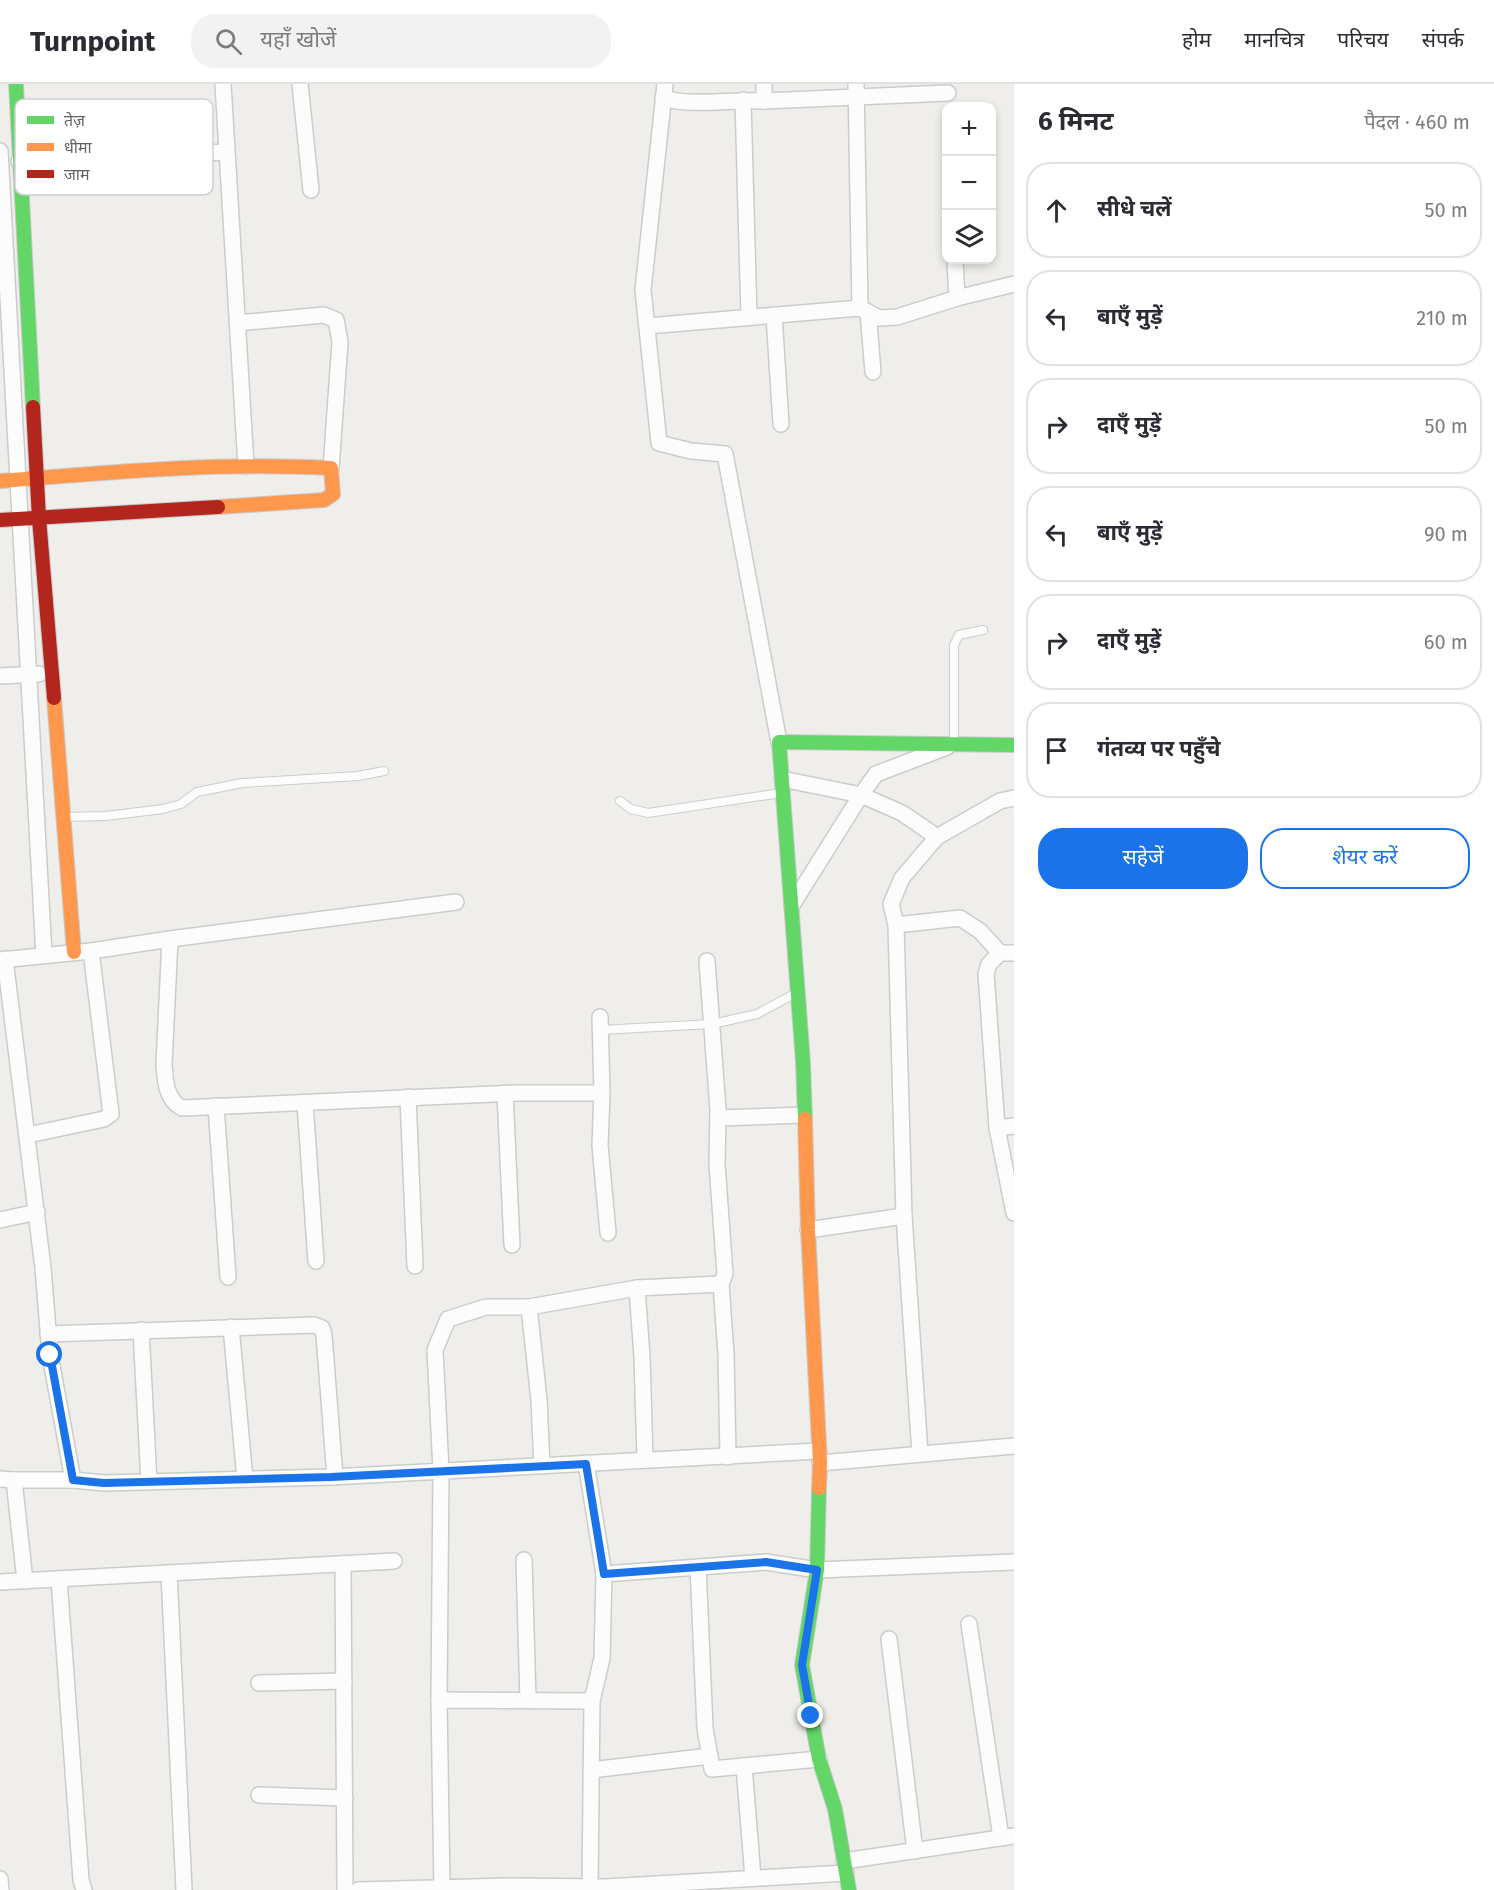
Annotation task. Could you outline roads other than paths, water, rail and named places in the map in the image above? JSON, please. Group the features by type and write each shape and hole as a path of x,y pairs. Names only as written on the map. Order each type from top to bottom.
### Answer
{"street":[{"path":"16,84 17,99"},
{"path":"223,84 246,466"},
{"path":"300,84 311,190"},
{"path":"764,84 764,101"},
{"path":"857,90 864,310 873,372"},
{"path":"664,91 676,102 764,101 857,90 948,94"},
{"path":"664,91 643,290 659,443 691,451 725,454 779,742 798,992 820,1457 817,1570 802,1665 819,1759 835,1809 849,1890"},
{"path":"743,100 749,317"},
{"path":"0,151 5,334 19,479 44,955"},
{"path":"213,153 226,152"},
{"path":"21,195 39,518 74,952"},
{"path":"955,264 957,298"},
{"path":"647,326 864,310 879,318 897,317 957,298 1014,284"},
{"path":"0,520 324,500 333,494 332,468 340,342 336,320 324,315 237,323"},
{"path":"774,315 781,424"},
{"path":"0,481 172,468 295,465 332,468"},
{"path":"0,676 51,673"},
{"path":"779,742 1014,745"},
{"path":"792,905 876,774 954,745"},
{"path":"782,786 861,795 902,813 937,837"},
{"path":"920,1454 904,1216 896,925 891,904 902,878 937,837 1000,801 1014,798"},
{"path":"73,1480 50,1355 28,1136 2,959 91,951 456,902"},
{"path":"896,925 960,918 1007,953 989,964 986,974 997,1128 1014,1214"},
{"path":"170,939 164,1064 169,1094 174,1104 182,1108 505,1093 602,1093"},
{"path":"28,1136 104,1119 111,1114 91,951"},
{"path":"707,960 718,1118 717,1164 725,1274 721,1284 726,1354 728,1457"},
{"path":"600,1024 602,1093 600,1145 608,1233"},
{"path":"505,1093 512,1245"},
{"path":"408,1097 415,1266"},
{"path":"304,1103 316,1261"},
{"path":"216,1106 228,1277"},
{"path":"718,1118 804,1115"},
{"path":"997,1128 1014,1126"},
{"path":"0,1220 37,1212"},
{"path":"808,1230 904,1216"},
{"path":"442,1888 439,1700 441,1471 435,1350 448,1318 486,1307 529,1307 637,1288 721,1284"},
{"path":"637,1288 645,1460"},
{"path":"529,1307 539,1400 542,1466"},
{"path":"48,1335 231,1327 314,1325 322,1328 335,1477"},
{"path":"231,1327 245,1479"},
{"path":"141,1330 149,1482"},
{"path":"25,1581 7,1479 104,1483 335,1477 645,1460 920,1454 1014,1446"},
{"path":"586,1464 604,1574 602,1658 592,1701 591,1770 600,1888"},
{"path":"524,1560 528,1700"},
{"path":"0,1582 394,1561"},
{"path":"604,1574 766,1562 817,1570 1014,1562"},
{"path":"344,1564 345,1890"},
{"path":"698,1567 705,1728 712,1769 819,1759"},
{"path":"170,1573 184,1890"},
{"path":"59,1579 81,1880 84,1890"},
{"path":"358,1890 695,1886 845,1867 915,1851 1008,1837 969,1624"},
{"path":"889,1639 915,1851"},
{"path":"259,1683 345,1682"},
{"path":"439,1700 592,1701"},
{"path":"591,1770 710,1756"},
{"path":"744,1766 753,1878"},
{"path":"259,1795 345,1798"},
{"path":"0,1879 2,1890"}],"lane":[{"path":"954,745 954,645 959,634 983,630"},
{"path":"63,817 106,816 163,808 181,804 197,792 242,783 358,776 384,771"},
{"path":"620,801 640,813 648,813 782,786"},
{"path":"600,1024 712,1024 757,1014 798,992"}]}
